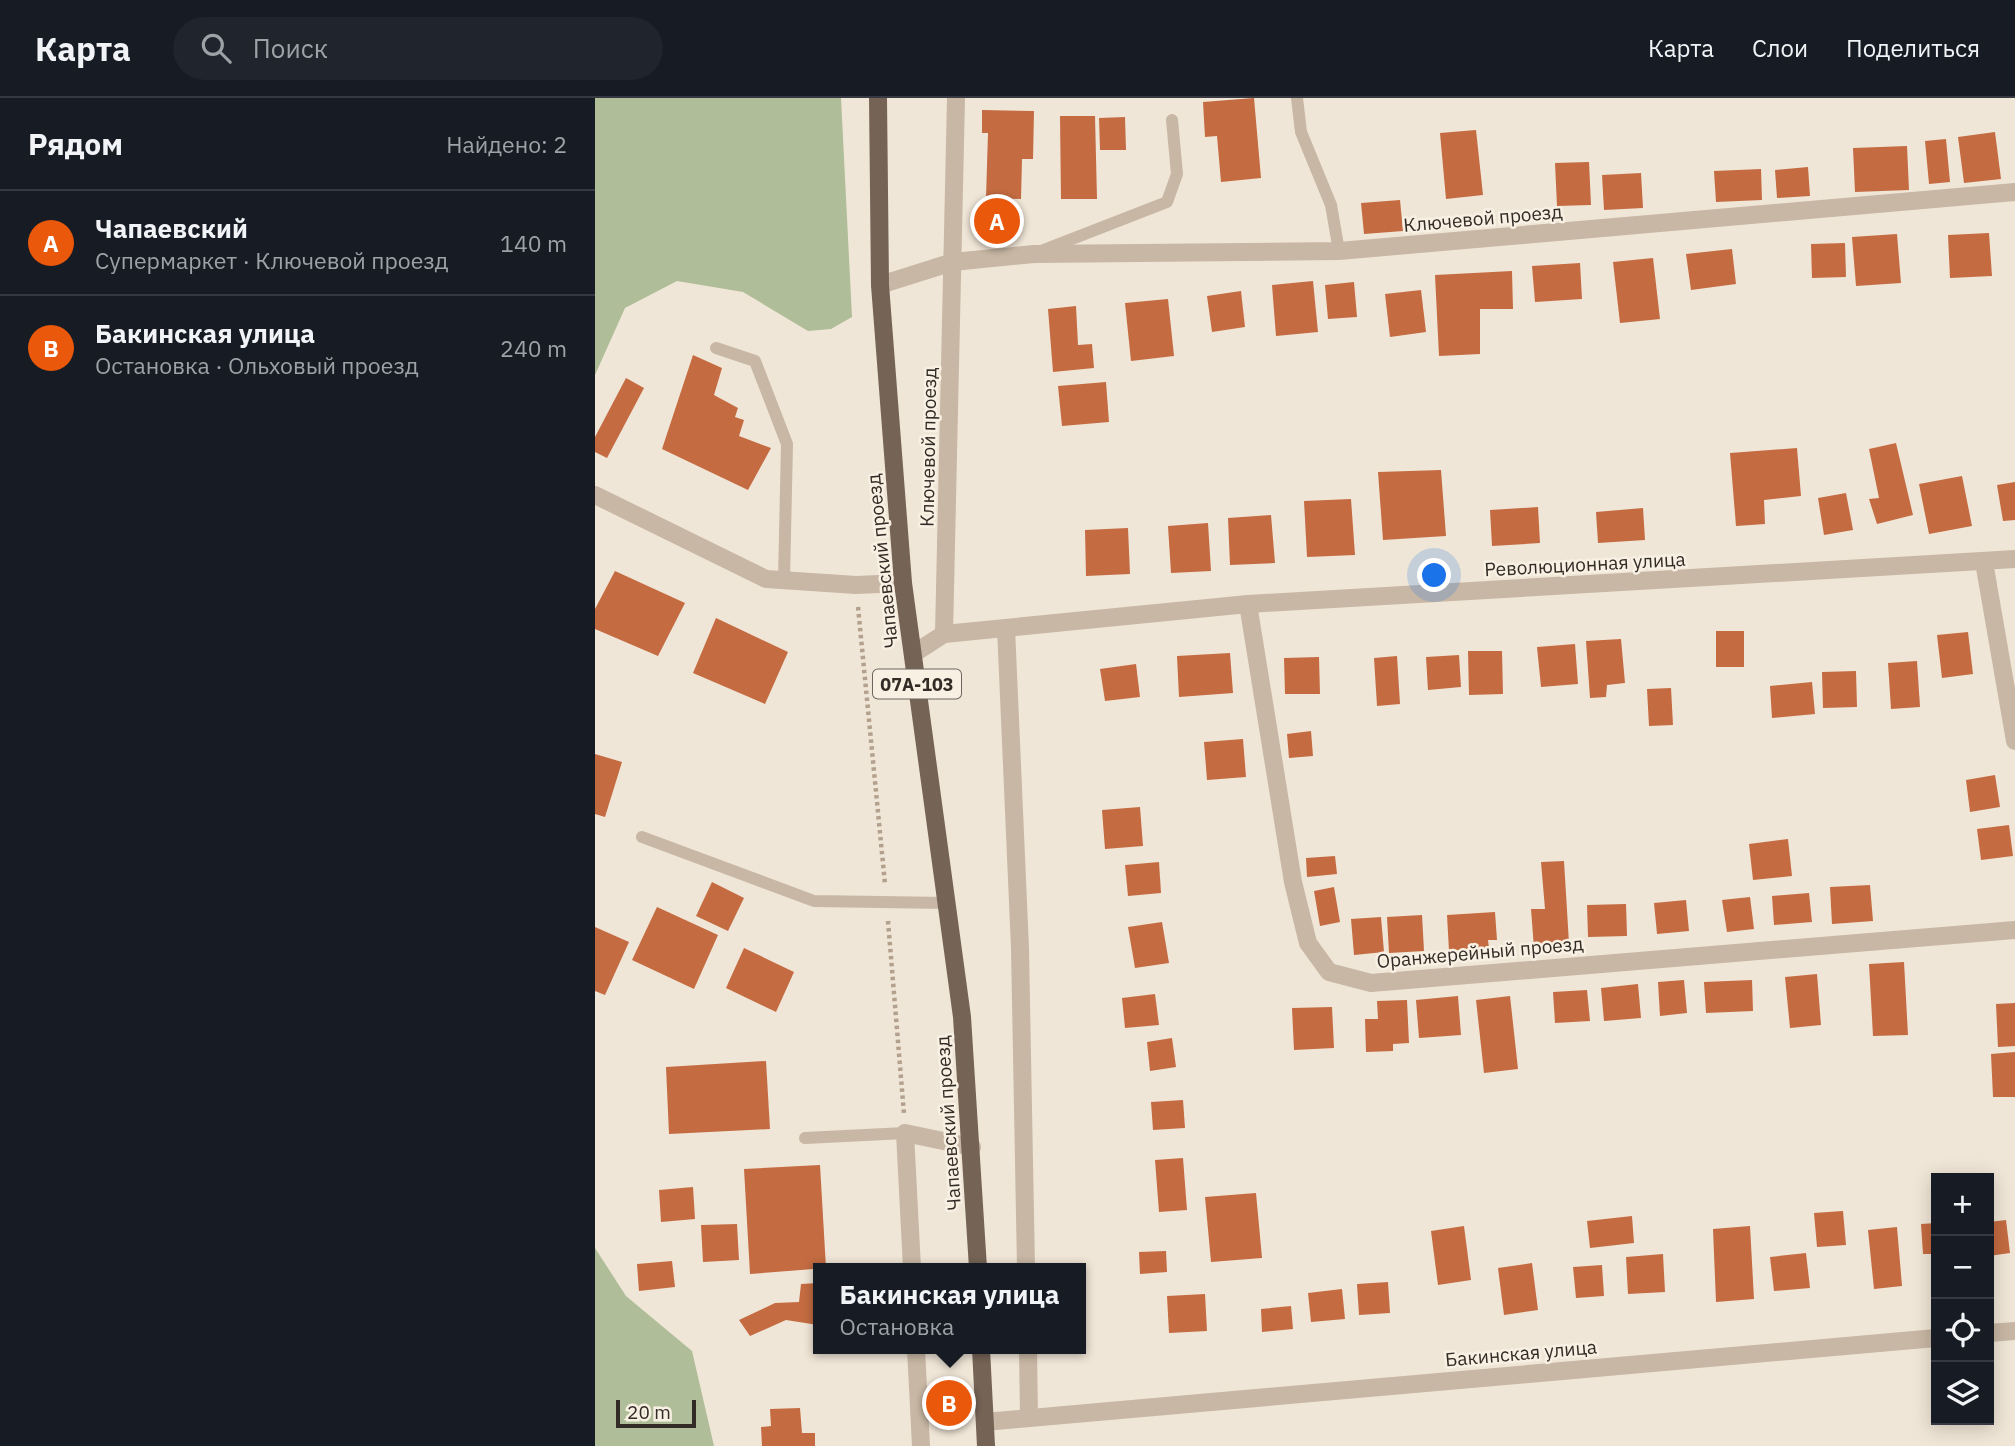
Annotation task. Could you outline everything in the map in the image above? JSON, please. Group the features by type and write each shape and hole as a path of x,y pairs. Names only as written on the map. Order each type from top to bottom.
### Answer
{"main road":[{"name":"Чапаевский проезд","path":"878,98 880,285 903,583 962,1017 978,1263"},
{"path":"981,1354 986,1446"}],"street":[{"name":"Ключевой проезд","path":"944,634 957,98"},
{"name":"Ключевой проезд","path":"880,285 953,262 1034,254 1339,251 2015,192"},
{"path":"595,495 766,579 856,585 903,583"},
{"name":"Революционная улица","path":"913,654 944,634 1248,604 2015,559"},
{"path":"1984,562 2015,741"},
{"name":"Оранжерейный проезд","path":"1248,604 1293,882 1308,943 1329,972 1371,983 2015,930"},
{"path":"1006,628 1020,948 1026,1263"},
{"path":"912,1263 905,1133 972,1147"},
{"path":"1994,1333 2015,1331"},
{"name":"Бакинская улица","path":"985,1422 1931,1338"},
{"path":"916,1354 921,1446"},
{"path":"1028,1354 1029,1418"}],"lane":[{"path":"1297,98 1301,132 1331,205 1339,251"},
{"path":"1034,254 1167,202 1177,174 1172,120"},
{"path":"716,348 755,361 787,444 783,580"},
{"path":"642,838 814,901 947,903"},
{"path":"805,1138 905,1133"}],"path":[{"path":"856,585 905,1133"}],"green space":[{"path":"595,98 841,98 852,317 831,329 808,331 743,292 677,281 625,308 595,375"},
{"path":"595,1248 626,1296 692,1351 714,1446 595,1446"}],"building":[{"path":"1254,98 1261,178 1221,182 1217,136 1205,137 1203,102"},
{"path":"982,110 1034,111 1033,159 1022,159 1021,199 986,198 988,133 982,133"},
{"path":"1060,116 1095,116 1097,199 1061,199"},
{"path":"1125,117 1126,150 1100,150 1099,118"},
{"path":"1476,130 1483,195 1446,199 1440,133"},
{"path":"1995,132 2001,179 1964,183 1958,137"},
{"path":"1946,139 1950,182 1929,184 1925,141"},
{"path":"1907,146 1909,190 1855,192 1853,148"},
{"path":"1589,162 1591,205 1557,206 1555,163"},
{"path":"1808,167 1810,196 1777,198 1775,170"},
{"path":"1761,169 1762,200 1716,202 1714,171"},
{"path":"1641,173 1643,208 1604,210 1602,175"},
{"path":"1400,200 1403,231 1364,234 1361,203"},
{"path":"1989,233 1992,276 1950,278 1948,235"},
{"path":"1897,234 1901,283 1856,286 1852,237"},
{"path":"1845,243 1846,277 1812,278 1811,244"},
{"path":"1732,249 1736,284 1691,290 1686,254"},
{"path":"1653,258 1660,319 1620,323 1613,262"},
{"path":"1580,263 1582,299 1535,302 1532,266"},
{"path":"1512,271 1513,309 1480,309 1480,354 1439,356 1435,275"},
{"path":"1313,281 1318,332 1276,336 1272,285"},
{"path":"1354,282 1357,317 1328,319 1325,285"},
{"path":"1421,290 1426,332 1390,337 1385,294"},
{"path":"1241,291 1245,327 1212,332 1207,296"},
{"path":"1168,299 1174,356 1131,361 1125,303"},
{"path":"1076,306 1078,345 1092,344 1094,368 1053,372 1048,309"},
{"path":"693,355 722,368 714,395 738,408 735,417 744,420 739,436 771,448 748,490 662,449"},
{"path":"626,378 644,388 607,458 595,452 595,437"},
{"path":"1106,382 1109,422 1062,426 1058,386"},
{"path":"1896,443 1913,515 1877,524 1869,499 1879,498 1869,449"},
{"path":"1797,448 1801,496 1764,500 1765,524 1736,526 1730,453"},
{"path":"1441,470 1446,536 1383,540 1378,472"},
{"path":"1962,476 1972,526 1929,534 1919,484"},
{"path":"2015,482 2015,520 2003,521 1997,485"},
{"path":"1846,493 1853,530 1824,535 1818,498"},
{"path":"1351,499 1355,555 1307,557 1304,501"},
{"path":"1538,507 1540,543 1492,546 1490,510"},
{"path":"1643,508 1645,540 1598,543 1596,512"},
{"path":"1271,515 1275,563 1230,565 1228,518"},
{"path":"1208,523 1211,571 1171,573 1168,526"},
{"path":"1128,528 1130,574 1086,576 1085,530"},
{"path":"615,571 685,603 658,656 595,629 595,609"},
{"path":"716,618 788,652 765,704 693,673"},
{"path":"1716,631 1744,631 1744,667 1716,667"},
{"path":"1968,632 1973,674 1942,678 1937,635"},
{"path":"1621,639 1625,683 1607,685 1606,697 1590,698 1586,641"},
{"path":"1575,644 1578,684 1541,687 1537,647"},
{"path":"1468,651 1502,651 1503,694 1469,695"},
{"path":"1230,653 1233,693 1179,697 1177,656"},
{"path":"1459,655 1461,687 1428,690 1426,657"},
{"path":"1397,656 1400,704 1377,706 1374,658"},
{"path":"1319,657 1320,694 1285,694 1284,658"},
{"path":"1917,661 1920,707 1891,709 1888,663"},
{"path":"1136,664 1140,697 1105,701 1100,669"},
{"path":"1856,671 1857,707 1823,708 1822,672"},
{"path":"1812,682 1815,714 1772,718 1770,686"},
{"path":"1671,688 1673,725 1649,726 1647,689"},
{"path":"1311,731 1313,756 1289,758 1287,734"},
{"path":"1243,739 1246,777 1207,780 1204,742"},
{"path":"595,754 622,762 605,817 595,814"},
{"path":"1995,775 2000,807 1970,812 1966,780"},
{"path":"1140,807 1143,846 1105,849 1102,810"},
{"path":"2009,825 2013,856 1981,860 1977,829"},
{"path":"1788,839 1792,876 1753,880 1749,844"},
{"path":"1335,856 1337,874 1307,877 1306,858"},
{"path":"1564,861 1569,943 1534,948 1531,909 1545,909 1541,862"},
{"path":"1159,862 1161,893 1128,896 1125,865"},
{"path":"712,882 744,898 728,931 696,916"},
{"path":"1870,885 1873,921 1832,924 1830,887"},
{"path":"1334,887 1340,922 1320,926 1314,891"},
{"path":"1809,893 1812,922 1774,925 1772,896"},
{"path":"1750,897 1754,929 1727,932 1722,900"},
{"path":"1686,900 1689,931 1657,934 1654,903"},
{"path":"1626,904 1627,936 1588,937 1587,905"},
{"path":"657,907 718,935 694,989 632,960"},
{"path":"1495,912 1497,940 1488,940 1489,948 1449,951 1447,915"},
{"path":"1422,915 1424,951 1389,953 1387,917"},
{"path":"1381,917 1384,952 1354,955 1351,919"},
{"path":"1162,922 1169,963 1135,968 1128,927"},
{"path":"595,927 629,942 605,995 595,991"},
{"path":"744,948 794,972 776,1012 726,988"},
{"path":"1904,962 1908,1035 1873,1036 1869,964"},
{"path":"1817,974 1821,1025 1790,1028 1785,977"},
{"path":"1684,980 1687,1013 1660,1016 1658,982"},
{"path":"1752,980 1753,1011 1706,1013 1704,982"},
{"path":"1638,984 1641,1018 1604,1021 1601,988"},
{"path":"1587,990 1590,1021 1555,1023 1553,992"},
{"path":"1155,994 1159,1025 1125,1028 1122,998"},
{"path":"1458,996 1461,1035 1419,1038 1416,1000"},
{"path":"1510,996 1518,1069 1484,1073 1476,1000"},
{"path":"1407,1000 1409,1043 1393,1044 1393,1051 1366,1052 1365,1019 1378,1019 1377,1001"},
{"path":"2015,1003 2015,1046 1998,1047 1996,1004"},
{"path":"1332,1007 1334,1048 1294,1050 1292,1008"},
{"path":"1172,1038 1176,1067 1150,1071 1147,1042"},
{"path":"2015,1052 2015,1097 1993,1097 1991,1054"},
{"path":"766,1061 770,1129 669,1134 666,1067"},
{"path":"1183,1100 1185,1128 1153,1130 1151,1102"},
{"path":"1183,1158 1187,1210 1159,1212 1155,1160"},
{"path":"820,1165 826,1263 813,1263 813,1269 750,1274 744,1169"},
{"path":"693,1187 695,1219 661,1222 659,1190"},
{"path":"1256,1193 1262,1258 1211,1262 1205,1197"},
{"path":"1843,1211 1846,1245 1817,1247 1814,1213"},
{"path":"1632,1216 1634,1243 1590,1248 1587,1221"},
{"path":"2006,1220 2010,1253 1994,1255 1994,1221"},
{"path":"1931,1223 1931,1254 1923,1254 1921,1224"},
{"path":"737,1224 739,1260 703,1262 701,1225"},
{"path":"1464,1226 1471,1280 1438,1285 1431,1231"},
{"path":"1750,1226 1754,1299 1716,1302 1713,1229"},
{"path":"1897,1227 1902,1286 1874,1289 1868,1230"},
{"path":"1166,1251 1167,1272 1140,1274 1139,1252"},
{"path":"1806,1253 1810,1288 1774,1291 1770,1257"},
{"path":"1663,1254 1665,1292 1628,1294 1626,1257"},
{"path":"672,1261 675,1287 639,1291 637,1264"},
{"path":"1532,1263 1538,1310 1504,1315 1498,1268"},
{"path":"1602,1265 1604,1296 1576,1298 1573,1267"},
{"path":"1388,1282 1390,1313 1359,1315 1357,1284"},
{"path":"813,1283 813,1324 786,1320 750,1336 739,1320 775,1303 799,1302 801,1284"},
{"path":"1342,1289 1345,1319 1311,1322 1308,1293"},
{"path":"1205,1294 1207,1331 1169,1333 1167,1296"},
{"path":"1291,1306 1293,1329 1262,1332 1261,1309"},
{"path":"800,1408 802,1433 815,1433 815,1446 762,1446 761,1427 771,1426 770,1409"}],"place":[{"name":"Чапаевский","path":"997,221"},
{"name":"Бакинская улица","path":"949,1403"}]}
